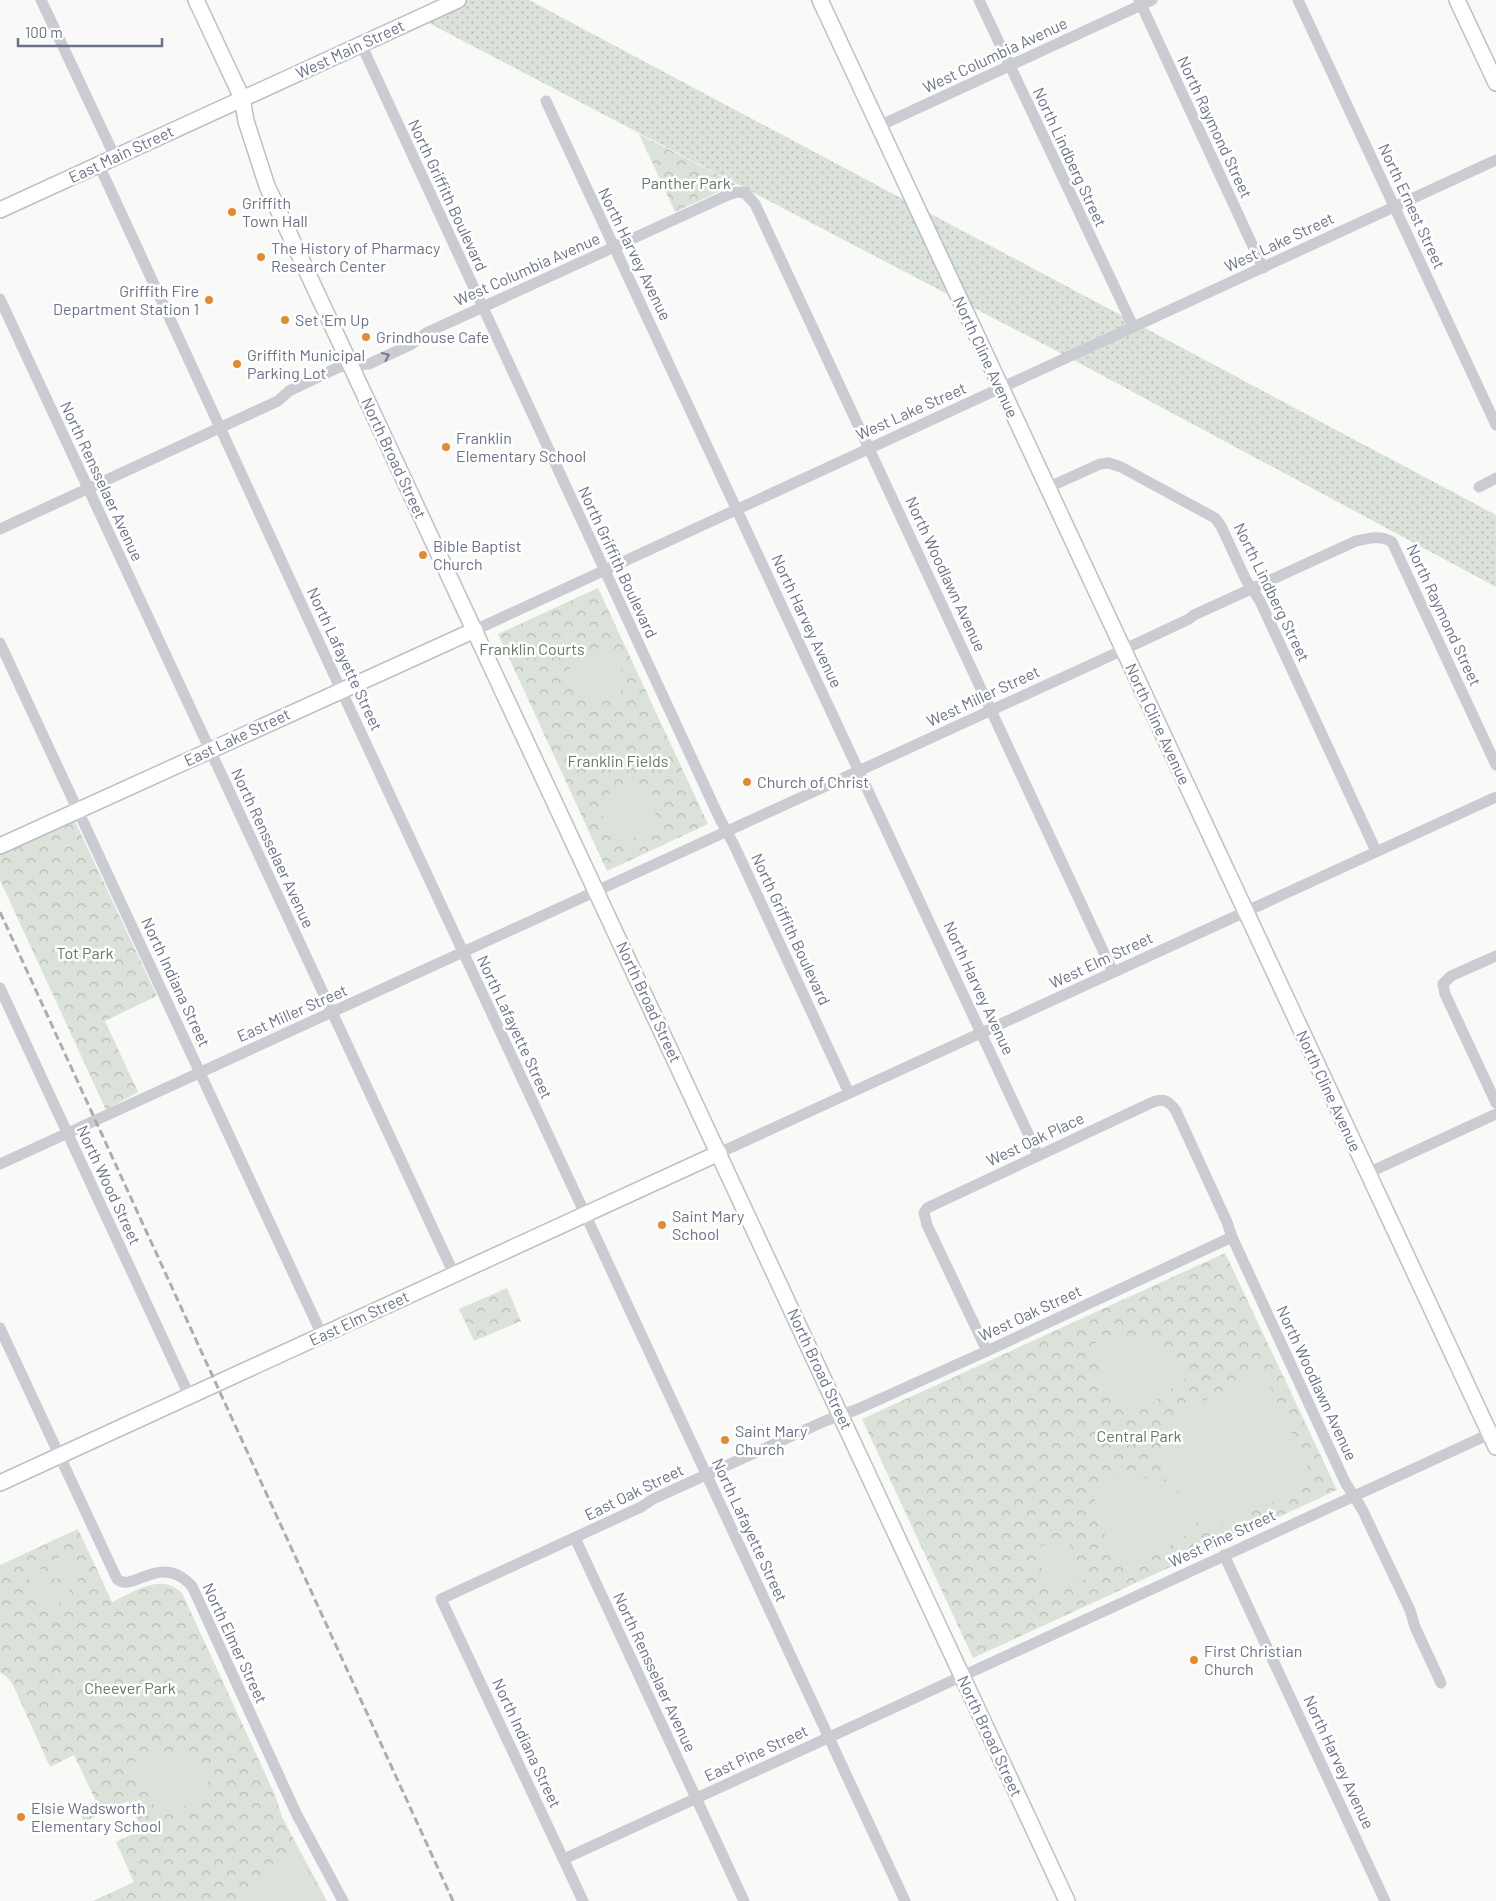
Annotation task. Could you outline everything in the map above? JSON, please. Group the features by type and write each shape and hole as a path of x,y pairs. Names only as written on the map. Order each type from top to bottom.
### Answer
{"street":[{"path":"41,0 115,157"},
{"name":"North Broad Street","path":"196,0 242,98 246,121 267,186 1067,1901"},
{"name":"West Main Street","path":"242,98 458,0"},
{"name":"North Cline Avenue","path":"820,0 1245,911 1494,1437"},
{"name":"North Lindberg Street","path":"979,0 1133,326"},
{"name":"West Columbia Avenue","path":"879,126 1010,66 1140,3 1152,0"},
{"name":"North Ernest Street","path":"1298,0 1496,425"},
{"path":"1457,0 1496,83"},
{"name":"North Raymond Street","path":"1140,3 1263,268"},
{"name":"North Griffith Boulevard","path":"361,44 604,570 849,1093"},
{"name":"East Main Street","path":"0,210 242,98"},
{"name":"North Harvey Avenue","path":"546,101 1038,1155"},
{"name":"West Lake Street","path":"475,630 1496,160"},
{"name":"North Lafayette Street","path":"98,165 905,1901"},
{"name":"West Columbia Avenue","path":"0,529 278,401 289,391 339,367 369,364 412,344 426,334 482,307 728,195 737,192 745,193"},
{"name":"North Woodlawn Avenue","path":"745,193 754,204 1113,972"},
{"name":"North Rensselaer Avenue","path":"0,299 454,1274"},
{"name":"North Lindberg Street","path":"1047,488 1100,464 1109,463 1121,467 1215,518 1260,601 1376,851"},
{"path":"1479,487 1496,478"},
{"name":"West Miller Street","path":"597,891 1356,541 1376,537 1383,538"},
{"name":"North Raymond Street","path":"1383,538 1392,542 1496,764"},
{"name":"East Lake Street","path":"0,846 475,630"},
{"name":"North Indiana Street","path":"0,643 322,1335"},
{"name":"West Elm Street","path":"719,1153 1496,796"},
{"name":"East Miller Street","path":"0,1164 597,891"},
{"path":"1496,956 1451,976 1443,984 1445,994 1496,1103"},
{"name":"North Wood Street","path":"0,988 190,1395"},
{"name":"North Woodlawn Avenue","path":"1163,1100 1168,1102 1176,1111 1345,1482 1362,1508 1410,1610 1415,1627 1440,1683"},
{"name":"West Oak Place","path":"987,1351 927,1225 924,1213 927,1208 934,1203 1153,1102 1163,1100"},
{"path":"1368,1173 1496,1114"},
{"name":"East Elm Street","path":"0,1483 719,1153"},
{"name":"West Oak Street","path":"841,1415 987,1351 1232,1237"},
{"name":"North Elmer Street","path":"0,1328 117,1579 120,1582 128,1583 150,1573 165,1571 180,1576 192,1586 296,1813 344,1901"},
{"name":"East Oak Street","path":"441,1599 641,1508 653,1499 841,1415"},
{"name":"West Pine Street","path":"962,1676 1354,1496 1494,1437"},
{"name":"North Rensselaer Avenue","path":"575,1538 744,1901"},
{"name":"North Harvey Avenue","path":"1224,1555 1385,1901"},
{"name":"North Indiana Street","path":"441,1599 584,1901"},
{"name":"East Pine Street","path":"564,1859 962,1676"}],"green space":[{"path":"458,0 529,0 1496,515 1496,587 1068,357 419,18"},
{"name":"Panther Park","path":"639,134 736,184 675,212"},
{"name":"Franklin Fields","path":"598,588 708,824 607,871 498,634"},
{"path":"603,646 613,649 628,684 614,697 608,700 596,701 583,697 574,688 568,663"},
{"path":"619,788 637,790 647,796 653,805 658,827 622,843 614,840 598,805 612,791"},
{"name":"Tot Park","path":"74,819 157,996 105,1021 138,1092 106,1110 0,880 0,853"},
{"name":"Central Park","path":"1225,1253 1337,1490 973,1658 862,1419"},
{"path":"507,1288 521,1321 474,1341 459,1309"},
{"path":"1128,1336 1148,1339 1164,1348 1177,1361 1187,1377 1153,1402 1128,1412 1116,1408 1103,1384 1091,1345 1104,1339"},
{"path":"1263,1371 1311,1474 1306,1487 1204,1534 1187,1499 1165,1478 1161,1461 1166,1440 1175,1422 1187,1409 1230,1391"},
{"path":"1127,1475 1151,1480 1170,1490 1185,1506 1198,1527 1154,1556 1132,1566 1116,1560 1106,1539 1090,1484"},
{"name":"Cheever Park","path":"78,1529 112,1602 138,1589 156,1584 174,1587 182,1593 275,1795 282,1817 327,1901 93,1901 134,1882 116,1842 142,1829 128,1801 84,1822 78,1809 96,1801 74,1755 50,1767 13,1685 0,1672 0,1565"},
{"path":"1065,1535 1085,1579 1053,1593 1033,1550"},
{"path":"66,1554 74,1572 65,1575 58,1558"},
{"path":"55,1559 63,1577 55,1580 47,1563"},
{"path":"39,1566 41,1570 44,1569 60,1603 56,1604 57,1609 49,1612 47,1608 43,1610 28,1576 32,1574 30,1570"},
{"path":"77,1579 85,1596 76,1600 69,1582"},
{"path":"66,1583 74,1601 65,1605 58,1587"},
{"path":"165,1753 182,1757 195,1765 213,1793 164,1815 157,1812 134,1762"},
{"path":"297,1851 324,1901 246,1901 250,1892 267,1871"}],"railway":[{"path":"0,912 453,1901"}],"place":[{"name":"Griffith Town Hall","path":"232,212"},
{"name":"The History of Pharmacy Research Center","path":"261,257"},
{"name":"Griffith Fire Department Station 1","path":"209,300"},
{"name":"Set 'Em Up","path":"285,320"},
{"name":"Grindhouse Cafe","path":"366,337"},
{"name":"Griffith Municipal Parking Lot","path":"237,364"},
{"name":"Franklin Elementary School","path":"446,447"},
{"name":"Bible Baptist Church","path":"423,555"},
{"name":"Church of Christ","path":"747,782"},
{"name":"Saint Mary School","path":"662,1225"},
{"name":"Saint Mary Church","path":"725,1440"},
{"name":"First Christian Church","path":"1194,1660"},
{"name":"Elsie Wadsworth Elementary School","path":"21,1817"}],"park label":[{"name":"Franklin Courts","path":"532,649"}]}
